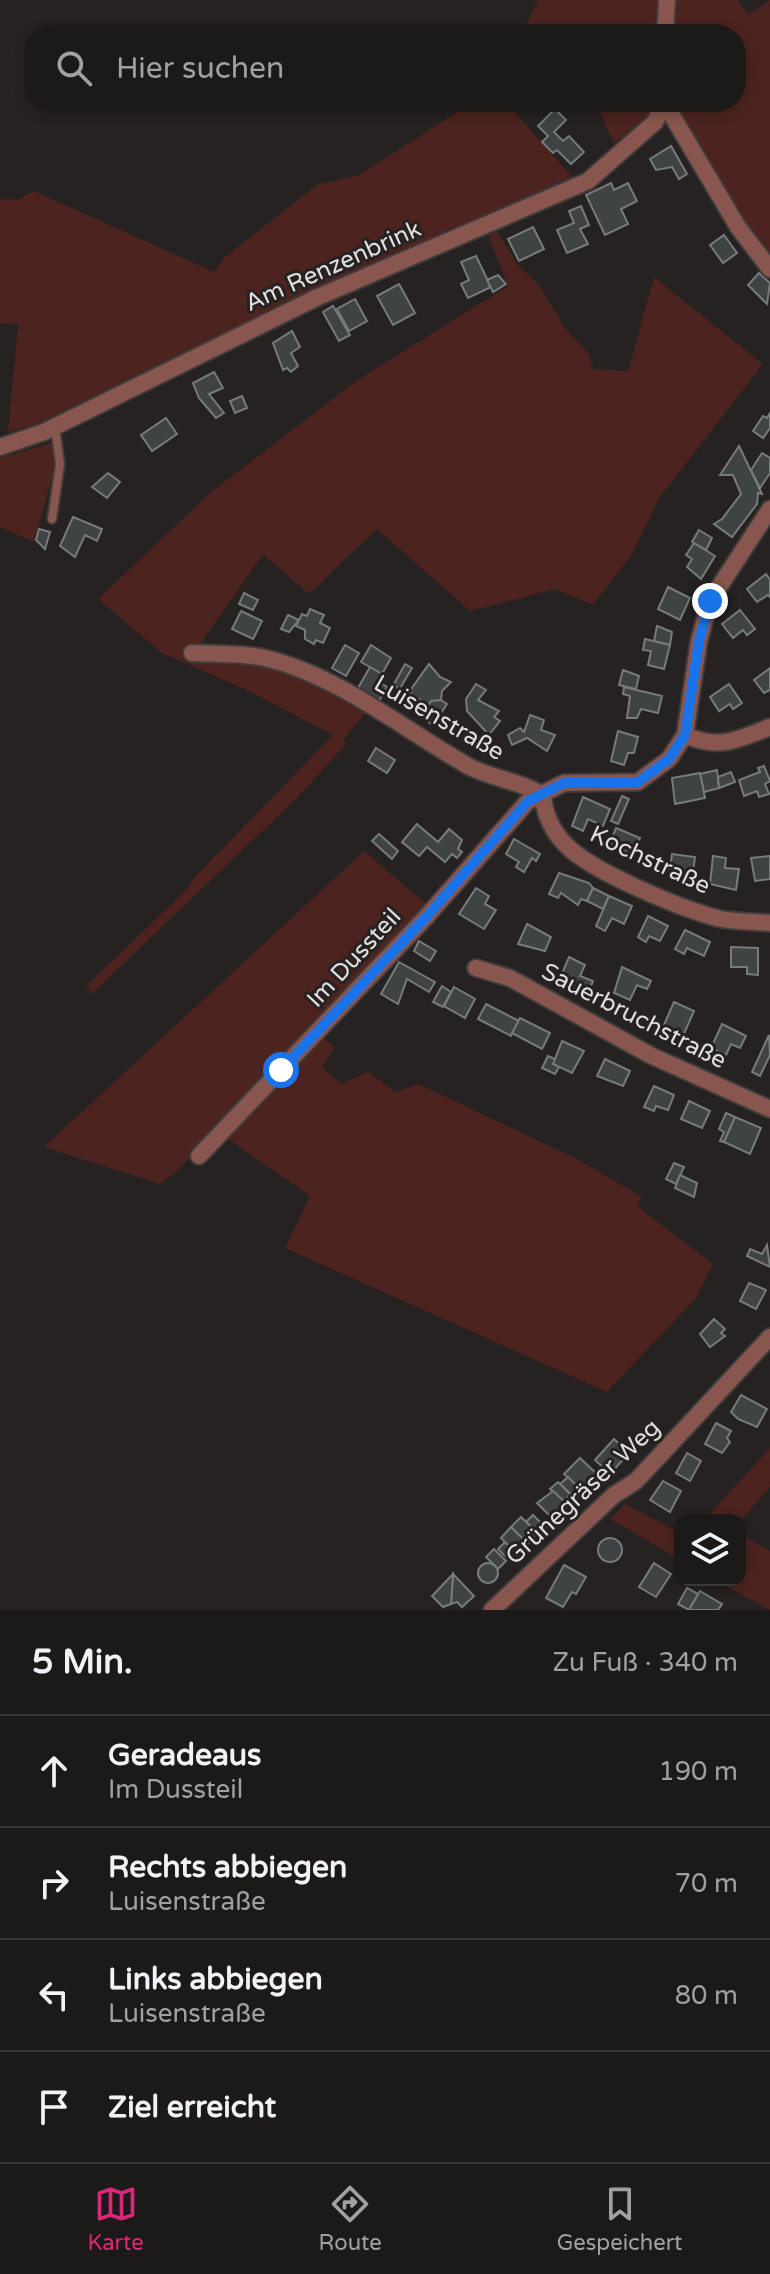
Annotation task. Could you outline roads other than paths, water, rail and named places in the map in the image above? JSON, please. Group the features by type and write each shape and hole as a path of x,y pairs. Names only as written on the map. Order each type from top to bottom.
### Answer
{"street":[{"path":"666,24 667,0"},
{"name":"Am Renzenbrink","path":"0,447 55,426 318,297 588,181 655,122 660,112"},
{"path":"670,112 738,227 770,269"},
{"path":"543,796 564,783 638,782 669,759 685,735 699,641 710,601 770,509"},
{"name":"Luisenstraße","path":"192,653 248,655 299,669 348,693 474,769 500,781 533,789 543,796"},
{"path":"685,735 704,744 728,744 770,727"},
{"name":"Kochstraße","path":"543,796 552,827 567,846 584,859 699,912 720,919 770,923"},
{"name":"Im Dussteil","path":"199,1156 427,916 528,801 543,796"},
{"name":"Sauerbruchstraße","path":"476,968 510,978 652,1056 770,1109"},
{"name":"Grünegräser Weg","path":"492,1610 614,1495 636,1481 770,1337"}],"lane":[{"path":"52,519 60,464 55,426"}]}
